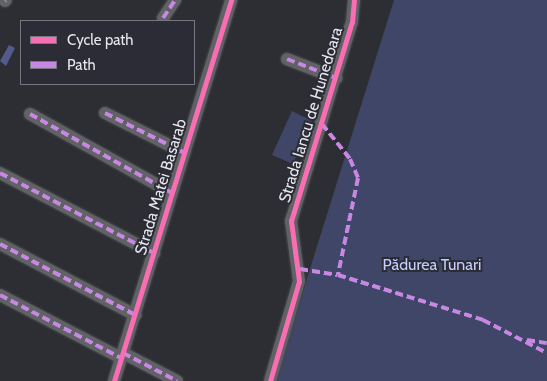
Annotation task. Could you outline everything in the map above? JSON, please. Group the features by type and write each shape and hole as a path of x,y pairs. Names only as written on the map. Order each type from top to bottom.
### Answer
{"street":[{"path":"164,18 175,0"},
{"name":"Strada Matei Basarab","path":"114,381 231,0"},
{"name":"Strada Iancu de Hunedoara","path":"270,381 299,281 291,221 336,78 354,0"},
{"path":"287,59 336,78"},
{"path":"105,113 185,153"},
{"path":"30,114 172,193"},
{"path":"0,173 154,253"},
{"path":"0,244 135,315"},
{"path":"0,295 122,356 177,381"}],"green space":[{"name":"Pădurea Tunari","path":"394,0 547,0 547,381 275,381"},
{"path":"292,111 312,121 293,164 272,155"}],"shaded area":[{"path":"9,45 15,48 6,66 0,61"}],"marked path":[{"path":"163,18 175,0"},
{"path":"287,59 336,78"},
{"path":"105,113 185,153"},
{"path":"30,114 172,193"},
{"path":"322,124 350,159 358,178 338,275 483,320 547,353"},
{"path":"0,173 154,253"},
{"path":"0,244 135,315"},
{"path":"300,269 338,275"},
{"path":"0,295 121,358"},
{"path":"527,340 547,343"},
{"path":"123,353 177,381"}],"cycle path":[{"path":"114,381 231,0"},
{"path":"270,381 299,281 291,221 352,22 354,0"}]}
